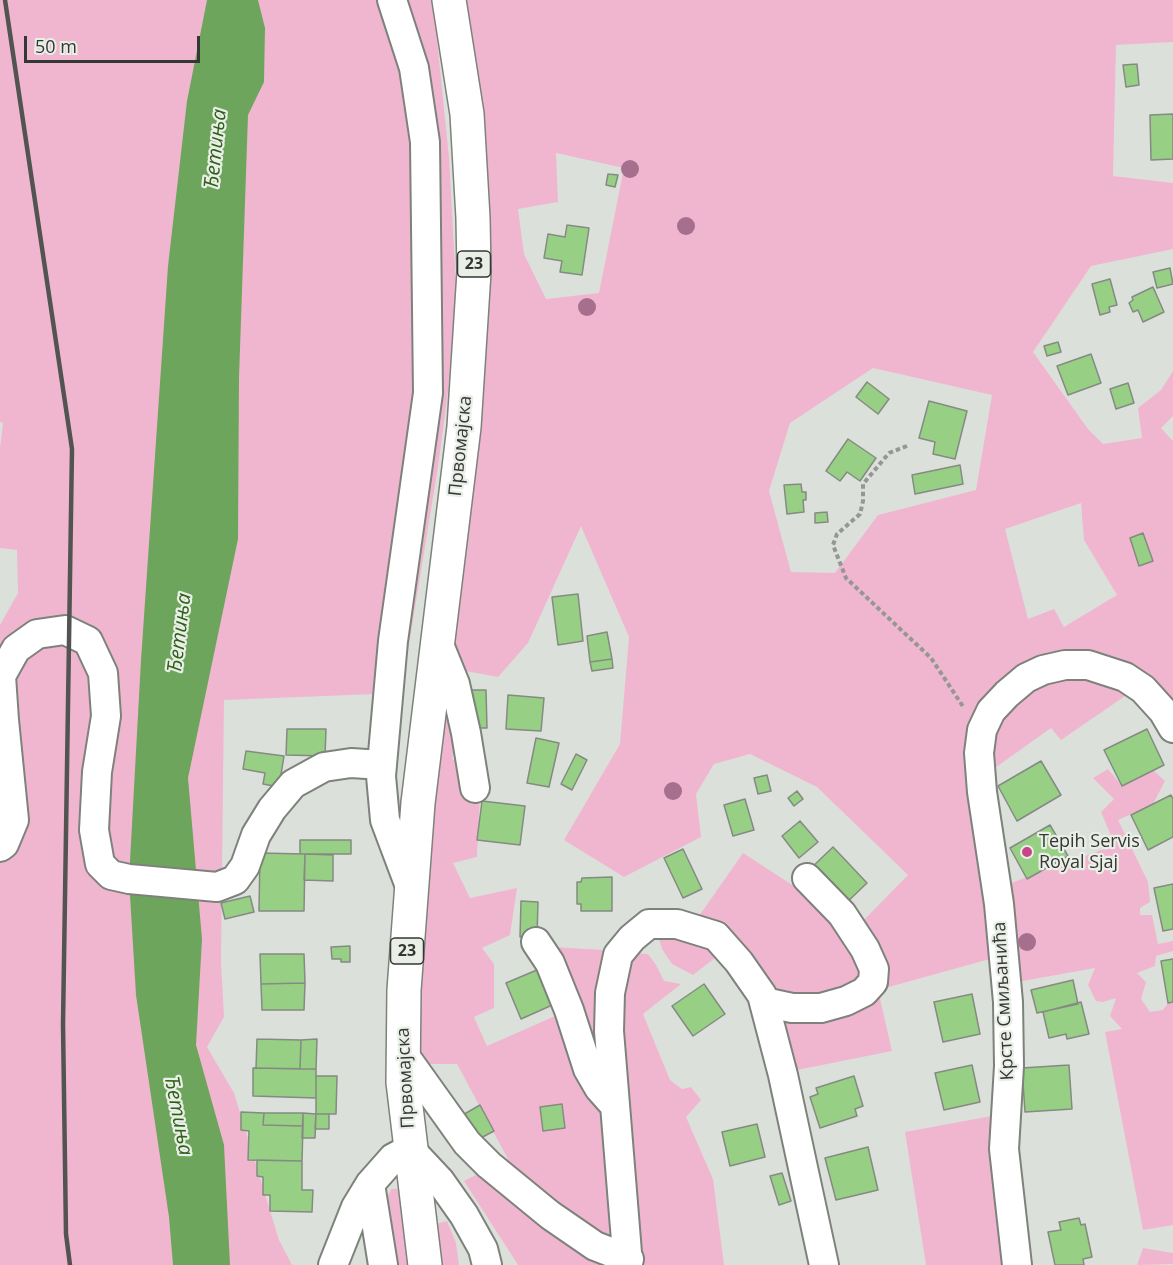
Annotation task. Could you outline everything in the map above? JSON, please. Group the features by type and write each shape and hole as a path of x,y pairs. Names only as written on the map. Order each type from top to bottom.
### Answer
{"main road":[{"name":"Првомајска","path":"425,1265 403,1082 404,990 421,772 464,427 474,272 467,114 449,0"}],"street":[{"name":"Првомајска","path":"392,0 414,68 425,142 428,393 393,640 382,765 385,820 411,890"},
{"path":"0,847 4,844 14,820 1,676 16,649 37,634 65,630 88,641 103,673 106,716 97,772 94,830 100,864 111,874 129,879 217,887 235,880 245,866 256,835 272,809 293,784 324,767 351,763 382,765"},
{"path":"438,642 455,684 475,788"},
{"name":"Крсте Смиљанића","path":"1017,1265 1004,1149 1009,1066 1008,1002 1000,915 982,792 979,753 982,730 992,711 1026,678 1043,670 1065,665 1088,665 1125,677 1143,689 1163,711 1173,728"},
{"path":"764,1002 792,1008 821,1008 846,1001 864,992 873,982 874,969 865,949 842,914 807,878"},
{"path":"628,1262 609,1031 610,993 618,955 632,938 649,924 677,924 716,936 739,962 762,995 786,1087 824,1265"},
{"path":"536,942 554,972 588,1068 599,1088 615,1106"},
{"path":"402,1052 467,1143 489,1165 550,1215 595,1246 628,1262"},
{"path":"340,1256 356,1208 370,1184 393,1158 410,1149 440,1181 464,1215 483,1249 487,1265"},
{"path":"370,1184 383,1265"}],"path":[{"path":"907,446 890,453 864,484 860,514 837,534 833,545 846,578 930,658 981,738"}],"shaded area":[{"path":"0,0 431,0 449,157 456,285 448,392 438,467 401,693 224,700 221,961 224,1017 207,1047 234,1093 279,1240 292,1265 0,1265 0,625 18,593 17,550 0,548 0,448 3,423 0,422"},
{"path":"462,0 1173,0 1173,42 1116,45 1113,176 1173,183 1173,249 1091,266 1033,352 1088,429 1103,444 1142,438 1138,408 1161,390 1173,371 1173,416 1161,428 1173,441 1173,718 1087,654 977,716 997,957 878,990 892,1051 792,1071 699,916 743,853 857,927 908,875 817,787 750,754 714,764 696,794 701,837 624,877 564,840 620,744 629,637 581,526 528,643 498,677 460,670 457,736 452,759 481,774 477,857 453,863 470,898 517,888 510,935 482,948 494,964 494,1008 474,1017 487,1046 562,1013 553,947 604,950 603,1111 614,1265 518,1265 464,1181 508,1159 457,1064 419,1064 419,939 486,361 487,203","holes":["556,153 624,168 599,293 546,299 524,254 518,209 558,202","873,368 992,395 976,490 878,515 835,573 791,572 769,491 790,423","1081,503 1084,540 1117,595 1064,627 1054,609 1028,619 1005,529"]},
{"path":"1079,670 1131,692 1061,740 1051,728 985,775 987,731 1013,696"},
{"path":"1108,769 1122,786 1153,770 1165,781 1153,804 1118,820 1148,882 1150,902 1140,908 1140,915 1152,915 1158,944 1173,941 1173,951 1156,956 1155,966 1137,973 1146,982 1141,999 1150,1012 1163,1010 1168,1003 1173,1002 1173,1225 1143,1230 1105,1032 1122,1029 1110,1016 1116,998 1103,1002 1096,1001 1088,985 1095,968 1012,983 1000,887 1115,845 1101,812 1114,799 1093,778"},
{"path":"658,935 683,935 720,954 693,975 672,964 662,949"},
{"path":"632,953 648,954 664,981 681,984 643,1014 670,1080 682,1089 691,1087 701,1100 686,1117 713,1179 724,1265 639,1265 616,1022"},
{"path":"997,1115 1009,1265 926,1265 905,1132"},
{"path":"391,1189 404,1189 415,1265 392,1265 383,1208"},
{"path":"447,1221 456,1243 459,1265 439,1265 432,1225"},
{"path":"1143,1248 1173,1253 1173,1264 1137,1265"}],"water":[{"name":"Ђетиња","path":"207,0 258,0 265,28 264,82 248,115 239,378 238,539 188,778 202,939 196,1045 224,1145 230,1265 173,1265 169,1217 136,995 129,879 141,660 168,266 187,101"}],"building":[{"path":"1137,64 1139,85 1126,87 1123,65"},
{"path":"1173,114 1173,159 1151,160 1150,115"},
{"path":"608,174 618,175 615,187 606,185"},
{"path":"567,225 589,228 582,275 560,272 562,261 544,258 548,234 565,237"},
{"path":"1170,268 1173,284 1157,288 1153,272"},
{"path":"1110,279 1117,305 1109,307 1110,312 1100,315 1092,284"},
{"path":"1153,287 1164,312 1143,322 1138,310 1133,312 1129,303 1133,300 1132,297"},
{"path":"1058,342 1061,352 1047,356 1044,346"},
{"path":"1091,354 1101,383 1068,395 1057,366"},
{"path":"867,382 889,399 878,414 856,397"},
{"path":"1128,383 1134,403 1116,409 1110,389"},
{"path":"929,401 967,411 955,459 933,454 935,442 919,438"},
{"path":"848,439 876,458 860,481 847,472 840,481 826,471"},
{"path":"960,465 963,484 915,494 912,475"},
{"path":"801,484 802,492 806,492 806,500 803,500 804,512 787,514 784,485"},
{"path":"827,512 828,522 815,523 815,513"},
{"path":"1143,533 1153,561 1139,566 1130,538"},
{"path":"578,594 583,641 558,645 552,597"},
{"path":"607,632 612,659 590,662 587,636"},
{"path":"612,659 613,668 592,671 590,662"},
{"path":"471,690 486,690 487,728 472,728"},
{"path":"508,695 544,698 541,731 506,729"},
{"path":"287,729 326,729 325,756 286,755"},
{"path":"1147,729 1164,765 1122,786 1104,750"},
{"path":"536,738 559,743 549,787 527,783"},
{"path":"246,751 284,756 279,787 263,784 265,773 243,769"},
{"path":"576,754 587,760 572,790 561,784"},
{"path":"1041,761 1061,795 1017,821 998,786"},
{"path":"767,775 771,791 758,794 754,778"},
{"path":"797,791 803,799 794,806 788,798"},
{"path":"1171,795 1173,799 1173,837 1148,850 1131,815"},
{"path":"745,799 754,830 733,836 724,805"},
{"path":"482,801 525,806 520,845 477,840"},
{"path":"800,821 818,842 799,858 782,836"},
{"path":"1050,825 1068,856 1027,879 1010,848"},
{"path":"300,840 351,840 351,854 300,854"},
{"path":"833,847 867,883 843,906 809,870"},
{"path":"683,849 702,889 683,898 664,858"},
{"path":"260,853 305,854 304,911 259,911"},
{"path":"305,854 333,855 333,881 304,880"},
{"path":"612,877 612,911 581,911 581,904 577,904 577,882 581,882 582,878"},
{"path":"1173,884 1173,929 1163,931 1154,888"},
{"path":"250,896 254,912 225,919 221,903"},
{"path":"521,901 538,902 537,937 520,937"},
{"path":"350,946 350,962 332,959 331,947"},
{"path":"260,954 304,954 305,983 261,984"},
{"path":"1173,959 1173,1002 1168,1003 1161,961"},
{"path":"544,967 559,1002 521,1019 506,983"},
{"path":"1073,980 1078,1004 1037,1013 1031,990"},
{"path":"305,983 304,1010 262,1010 261,984"},
{"path":"704,984 725,1014 693,1036 672,1006"},
{"path":"972,994 980,1034 943,1042 934,1002"},
{"path":"1081,1002 1089,1034 1067,1039 1066,1034 1049,1038 1043,1012"},
{"path":"257,1039 301,1040 300,1069 256,1068"},
{"path":"317,1039 316,1069 300,1069 301,1040"},
{"path":"972,1065 980,1102 944,1110 935,1073"},
{"path":"1069,1065 1072,1109 1025,1112 1022,1068"},
{"path":"253,1068 316,1069 316,1098 253,1096"},
{"path":"316,1076 337,1076 336,1114 316,1114"},
{"path":"854,1076 863,1106 855,1109 857,1116 820,1128 810,1097 818,1094 816,1088"},
{"path":"562,1104 565,1128 543,1131 540,1107"},
{"path":"480,1105 494,1131 475,1141 461,1116"},
{"path":"241,1112 264,1113 263,1125 303,1126 302,1161 248,1160 249,1131 241,1130"},
{"path":"264,1113 303,1113 303,1126 263,1125"},
{"path":"303,1113 316,1114 315,1138 302,1138"},
{"path":"316,1114 329,1114 329,1129 315,1129"},
{"path":"757,1124 765,1157 730,1166 722,1132"},
{"path":"868,1147 878,1190 836,1200 825,1158"},
{"path":"257,1160 302,1161 302,1190 313,1190 312,1212 270,1211 270,1195 263,1195 263,1177 257,1176"},
{"path":"782,1173 791,1201 779,1205 770,1176"},
{"path":"1079,1218 1081,1225 1085,1224 1092,1257 1083,1259 1084,1265 1055,1265 1048,1232 1061,1230 1059,1222"}],"railway":[{"path":"5,0 72,449 63,1024 66,1234 70,1265"}],"place":[{"name":"Tepih Servis Royal Sjaj","path":"1027,852"}]}
